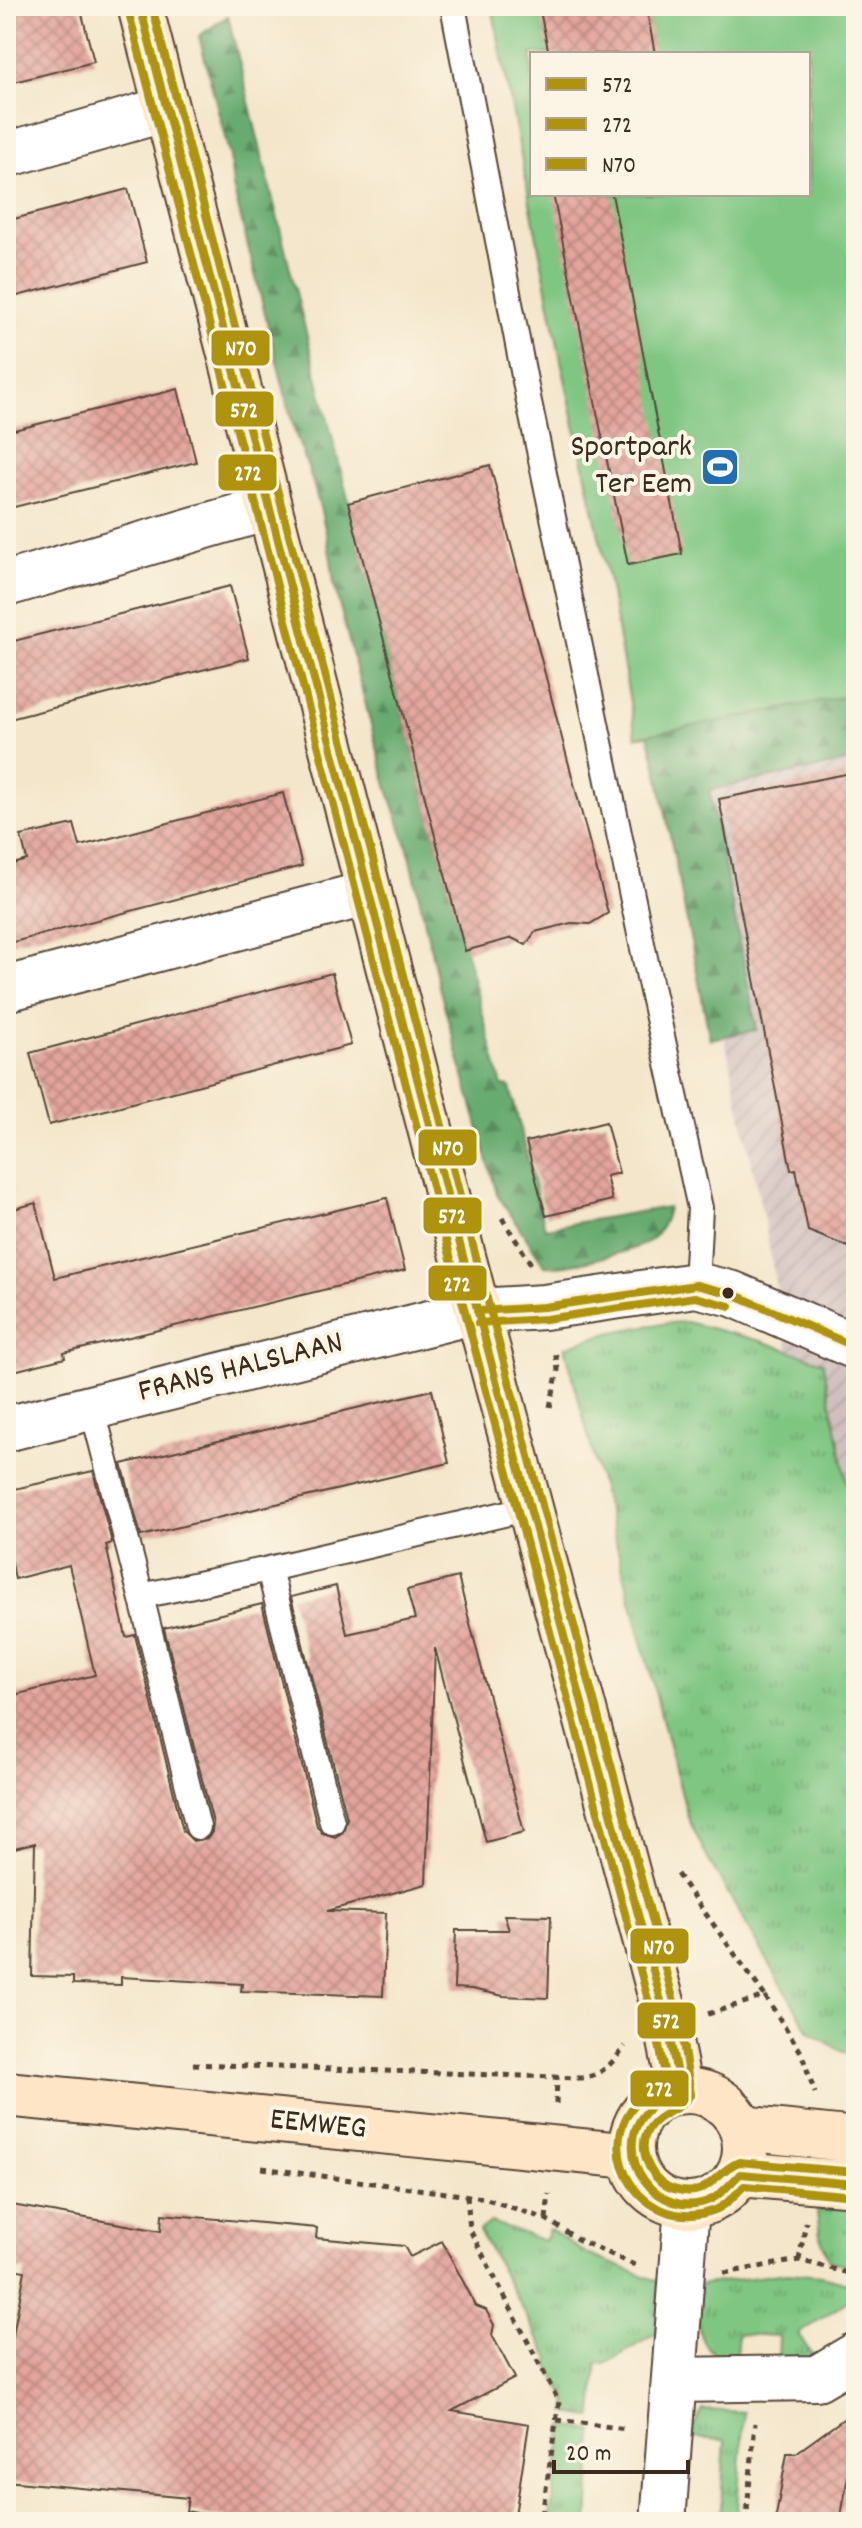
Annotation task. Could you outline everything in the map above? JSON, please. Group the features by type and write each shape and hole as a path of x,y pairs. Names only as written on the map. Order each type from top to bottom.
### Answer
{"main road":[{"path":"140,6 477,1311 665,2016 680,2091"},
{"path":"680,2091 699,2091 717,2098 732,2111 742,2128 745,2159 740,2174 727,2191 709,2202 687,2206 656,2197 635,2172 631,2156 632,2134 641,2113 659,2098 680,2091"},
{"name":"EEMWEG","path":"6,2094 631,2156"},
{"path":"742,2128 856,2140"},
{"path":"740,2174 856,2184"}],"street":[{"path":"6,155 166,109"},
{"path":"6,584 268,508"},
{"path":"6,989 369,893"},
{"path":"696,1285 733,1294 856,1347"},
{"name":"FRANS HALSLAAN","path":"6,1429 477,1311 544,1307 696,1285"},
{"path":"663,2522 687,2206"},
{"path":"675,2380 817,2378 856,2355"}],"lane":[{"path":"453,6 532,418 700,1208 696,1285"},
{"path":"92,1407 198,1827"},
{"path":"141,1596 529,1508"},
{"path":"269,1569 332,1822"}],"path":[{"name":"EEMWEG","path":"184,2063 557,2077"},
{"name":"EEMWEG","path":"252,2167 484,2198 546,2219 577,2239 644,2269 680,2275 738,2273 799,2260 856,2275"},
{"path":"467,2196 470,2230 559,2402 541,2522"},
{"path":"746,2522 759,2378"},
{"path":"557,2420 671,2435"}],"shaded area":[{"path":"856,722 856,1636 818,1507 764,1220 664,758"}],"green space":[{"name":"Sportpark Ter Eem","path":"492,6 856,6 856,694 636,737 609,582 559,351"},
{"path":"228,16 431,819 502,1086 510,1087 545,1228 668,1207 664,1221 650,1240 616,1254 545,1266 497,1194 439,987 410,855 387,786 334,584 320,507 295,433 233,187 230,157 199,36"},
{"path":"687,569 714,722 856,694 856,760 709,790 757,1030 710,1039 657,769 609,582"},
{"path":"686,1322 761,1341 823,1362 856,1529 856,2060 809,2031 707,1857 688,1818 565,1347 624,1330"},
{"path":"816,2205 856,2208 856,2267 829,2261 820,2235"},
{"path":"491,2222 544,2241 549,2229 589,2255 658,2281 657,2333 605,2364 597,2363 593,2417 566,2413 568,2401 548,2364 550,2359 479,2230"},
{"path":"787,2273 821,2276 856,2285 856,2295 798,2334 815,2359 778,2366 779,2336 738,2334 735,2363 711,2351 704,2343 698,2323 699,2285"},
{"path":"703,2410 744,2412 736,2522 720,2522 725,2440 692,2438 694,2426"},
{"path":"564,2426 593,2431 588,2522 549,2522"}],"building":[{"path":"6,6 80,6 94,62 6,84"},
{"path":"539,6 646,6 655,52 549,52"},
{"path":"128,189 147,262 6,299 6,221"},
{"path":"553,196 612,196 682,554 628,565"},
{"path":"178,389 196,462 6,509 6,432"},
{"path":"490,465 608,913 590,924 571,923 535,932 526,945 512,938 465,951 348,503"},
{"path":"230,586 249,658 6,720 6,643"},
{"path":"856,772 856,1250 808,1231 796,1169 791,1170 719,799"},
{"path":"283,793 302,866 6,944 6,866 27,860 21,836 74,824 80,846"},
{"path":"332,973 351,1045 49,1125 30,1053"},
{"path":"606,1122 619,1173 606,1176 612,1200 546,1216 526,1142"},
{"path":"387,1198 405,1270 64,1353 65,1358 6,1373 6,1211 36,1203 55,1278"},
{"path":"432,1390 449,1463 141,1536 122,1464"},
{"path":"93,1471 112,1543 106,1545 126,1637 135,1635 183,1831 193,1841 208,1838 213,1823 164,1628 262,1604 317,1826 322,1833 335,1837 343,1832 347,1818 291,1597 336,1586 347,1634 415,1619 407,1590 458,1577 524,1832 486,1842 435,1648 426,1884 327,1911 386,1913 383,1996 241,1991 242,1984 121,1977 121,1985 73,1984 73,1977 32,1976 35,1843 6,1850 6,1697 95,1675 69,1565 15,1579 6,1534 6,1491"},
{"path":"504,1915 551,1916 548,1998 503,1996 454,1988 456,1930 509,1930"},
{"path":"6,2204 161,2231 162,2214 317,2228 316,2238 404,2246 410,2257 442,2241 476,2306 486,2310 494,2325 492,2335 515,2378 452,2411 529,2424 514,2522 247,2522 186,2511 188,2498 6,2481 6,2345 11,2345 25,2271 6,2268"},
{"path":"856,2410 856,2431 840,2522 775,2522 787,2453 796,2453"}],"transit line":[{"name":"572","path":"140,6 464,1260 668,2027 680,2091 651,2107 636,2127 633,2145 636,2163 644,2180 657,2193 673,2202 692,2204 716,2197 740,2174 856,2184"},
{"name":"N70","path":"152,6 476,1257 680,2024 691,2094 650,2127 645,2139 645,2157 661,2182 686,2191 703,2188 739,2162 856,2172"},
{"name":"272","path":"128,9 452,1263 656,2030 667,2085 639,2100 625,2120 619,2142 622,2164 631,2184 646,2201 666,2211 689,2215 719,2208 744,2186 855,2196"},
{"name":"572","path":"477,1311 544,1307 696,1285 733,1294 856,1347"},
{"name":"272","path":"478,1323 546,1319 695,1297 730,1306"}],"place":[{"name":"Sportpark Ter Eem","path":"720,467"}]}
